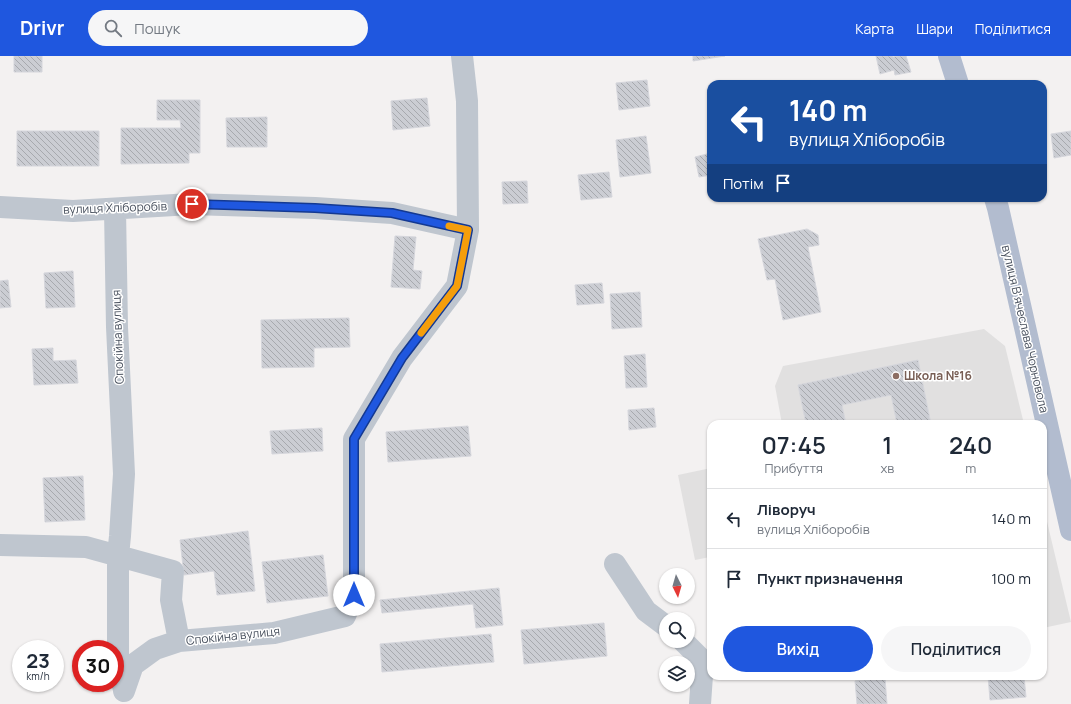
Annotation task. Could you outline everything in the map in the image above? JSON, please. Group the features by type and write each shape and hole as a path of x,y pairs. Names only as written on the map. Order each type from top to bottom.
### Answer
{"main road":[{"path":"949,56 957,80"},
{"name":"вулиця Вʼячеслава Чорновола","path":"996,202 1046,420"},
{"name":"вулиця Вʼячеслава Чорновола","path":"1047,424 1071,530"}],"street":[{"path":"462,56 467,101 468,230"},
{"name":"вулиця Хліборобів","path":"0,207 73,211 192,204 315,208 392,213 468,230"},
{"name":"Спокійна вулиця","path":"115,208 124,474 118,556 118,665 124,698"},
{"name":"Спокійна вулиця","path":"179,641 274,633 345,616 354,595 354,439 402,358 457,286 468,230"},
{"path":"0,545 86,548 173,571 171,600 179,641 155,649 133,665 124,698"},
{"path":"615,564 646,611 659,621"},
{"path":"690,648 702,661 700,704"}],"shaded area":[{"name":"Школа №16","path":"984,329 1005,346 1023,420 781,420 775,386 783,366"},
{"path":"707,469 707,558 695,560 678,475"},
{"path":"1047,522 1071,622 1047,627"}],"building":[{"path":"14,56 42,56 42,72 14,72"},
{"path":"693,56 725,56 693,61"},
{"path":"876,56 906,56 911,72 895,75 894,70 880,74"},
{"path":"647,80 650,106 619,110 616,83"},
{"path":"427,98 430,126 393,130 391,101"},
{"path":"157,100 200,100 200,153 189,153 189,163 121,164 121,128 181,128 180,120 157,120"},
{"path":"267,117 267,147 227,147 226,118"},
{"path":"17,131 99,131 99,166 17,166"},
{"path":"1071,131 1071,155 1054,158 1051,134"},
{"path":"646,136 651,173 620,177 616,140"},
{"path":"707,154 707,176 699,177 695,157"},
{"path":"609,172 612,197 581,200 578,175"},
{"path":"527,181 528,203 503,204 502,182"},
{"path":"807,229 818,235 819,245 808,247 821,312 783,320 775,279 767,280 758,239"},
{"path":"395,236 416,237 413,270 422,271 420,289 391,287"},
{"path":"73,271 75,307 46,308 44,273"},
{"path":"8,280 11,307 0,308 0,281"},
{"path":"602,283 604,303 577,305 575,285"},
{"path":"640,292 642,327 612,329 610,294"},
{"path":"349,318 350,347 314,348 314,367 262,368 261,320"},
{"path":"53,348 53,361 76,360 78,383 34,385 32,349"},
{"path":"645,354 647,387 626,388 624,356"},
{"path":"918,360 930,420 896,420 891,395 842,405 845,420 805,420 798,385"},
{"path":"654,408 656,427 629,430 628,410"},
{"path":"468,426 471,456 388,462 386,432"},
{"path":"322,428 323,451 272,454 270,431"},
{"path":"83,476 85,520 45,522 43,478"},
{"path":"248,531 255,591 217,595 214,571 184,575 180,540"},
{"path":"323,555 328,596 267,603 262,562"},
{"path":"499,588 503,625 476,628 473,604 382,613 380,600"},
{"path":"604,623 607,656 524,664 521,630"},
{"path":"491,634 494,662 382,672 380,644"},
{"path":"885,680 887,704 857,704 855,681"},
{"path":"988,680 1024,680 1026,697 990,700"}],"slow traffic":[{"path":"421,333 457,286 468,230 449,226"}],"place":[{"name":"Школа №16","path":"896,376"}],"route":[{"path":"192,204 315,208 392,213 468,230 457,286 402,358 354,439 354,595"}]}
